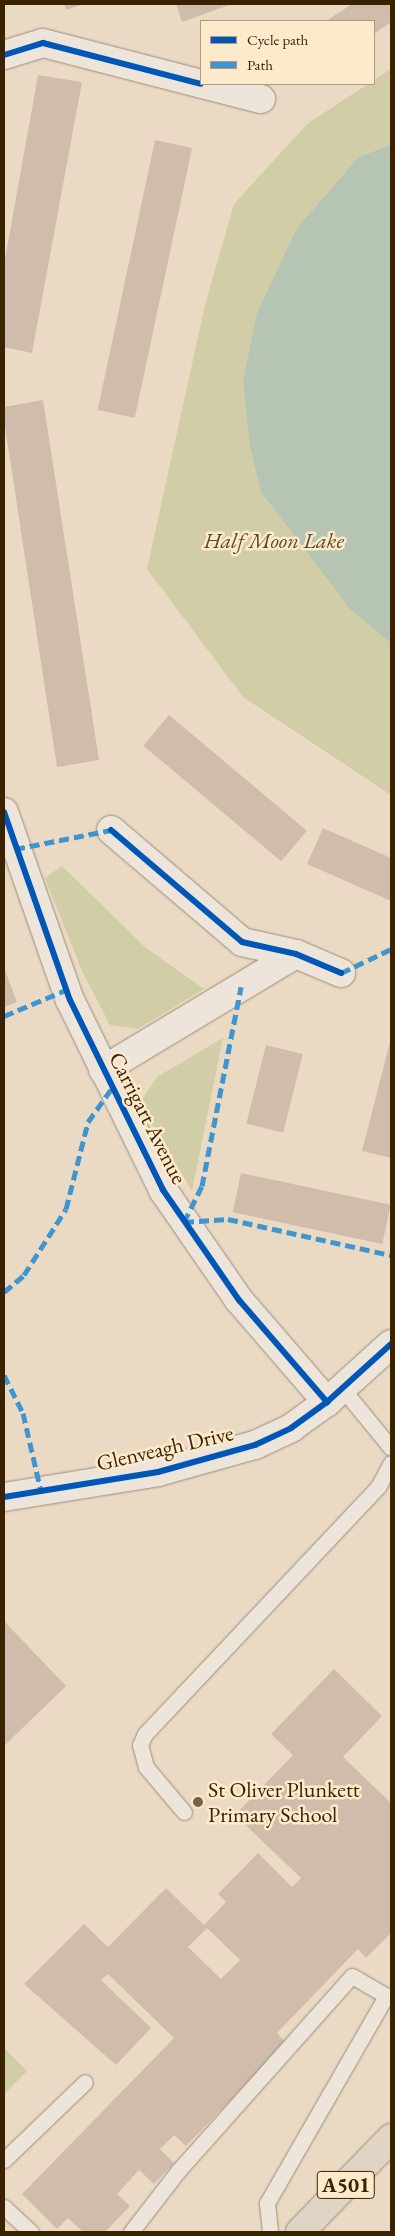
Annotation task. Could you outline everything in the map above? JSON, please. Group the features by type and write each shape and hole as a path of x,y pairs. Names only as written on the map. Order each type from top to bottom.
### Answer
{"main road":[{"name":"A501","path":"300,2232 391,2138"}],"street":[{"path":"4,55 44,43 200,83"},
{"path":"206,85 260,99"},
{"name":"Carrigart Avenue","path":"4,812 49,946 103,1070 163,1190 206,1255 335,1395"},
{"path":"111,830 242,942 296,954 341,973"},
{"name":"Carrigart Avenue","path":"103,1070 296,954"},
{"name":"Glenveagh Drive","path":"4,1497 199,1462 284,1431 335,1395 391,1344"}],"lane":[{"path":"335,1395 391,1448"},
{"path":"184,1812 146,1767 140,1745 145,1734 378,1487 391,1463"},
{"path":"131,2232 178,2171 352,1976 386,1996 267,2203 270,2232"},
{"path":"4,2160 85,2082"},
{"path":"4,2207 31,2232"}],"green space":[{"name":"Half Moon Lake","path":"391,69 391,795 243,697 147,569 205,305 234,204 307,124 367,85 375,85 375,79"},
{"path":"62,866 146,948 204,989 138,1029 110,1025 82,971 45,878"},
{"path":"223,1038 192,1191 144,1111 142,1100 157,1077"},
{"path":"4,2048 27,2071 4,2094"}],"shaded area":[{"name":"Half Moon Lake","path":"391,145 391,643 351,610 261,492 250,446 243,381 257,313 297,228 359,157"}],"building":[{"path":"64,4 83,4 66,10"},
{"path":"176,4 232,4 182,22"},
{"path":"352,4 391,4 391,22 375,33 375,20 328,20"},
{"path":"38,75 82,82 32,353 4,347 4,265"},
{"path":"155,140 192,148 135,418 98,410"},
{"path":"43,400 99,760 57,767 4,420 4,407"},
{"path":"169,715 307,831 281,861 143,746"},
{"path":"323,828 391,858 391,901 307,864"},
{"path":"4,968 17,1002 4,1007"},
{"path":"391,1038 391,1158 362,1151"},
{"path":"266,1045 303,1054 283,1133 246,1124"},
{"path":"241,1173 391,1205 382,1244 233,1212"},
{"path":"4,1621 66,1686 4,1746"},
{"path":"334,1669 382,1716 343,1757 391,1803 391,1933 366,1958 358,1949 277,2033 286,2043 186,2146 174,2135 160,2149 174,2163 154,2184 139,2170 117,2194 130,2206 105,2232 83,2232 68,2218 57,2229 22,2194 174,2038 108,1974 101,1980 151,2028 116,2065 24,1984 84,1924 108,1947 166,1888 204,1925 226,1902 218,1894 258,1853 292,1887 301,1878 235,1815 293,1755 271,1734","holes":["207,1928 240,1960 221,1979 188,1947"]}],"marked path":[{"path":"15,849 111,830"},
{"path":"341,973 391,949"},
{"path":"184,1222 202,1186 241,987"},
{"path":"4,1016 66,990"},
{"path":"4,1292 24,1275 66,1209 88,1122 112,1088"},
{"path":"184,1222 228,1219 391,1255"},
{"path":"4,1375 23,1413 41,1491"}],"cycle path":[{"path":"4,55 43,43 200,84"},
{"path":"4,812 70,1000 163,1190 239,1300 327,1402"},
{"path":"111,830 242,942 296,954 341,973"},
{"path":"4,1497 158,1472 255,1445 291,1428 327,1402 391,1344"}],"place":[{"name":"St Oliver Plunkett Primary School","path":"198,1802"}]}
